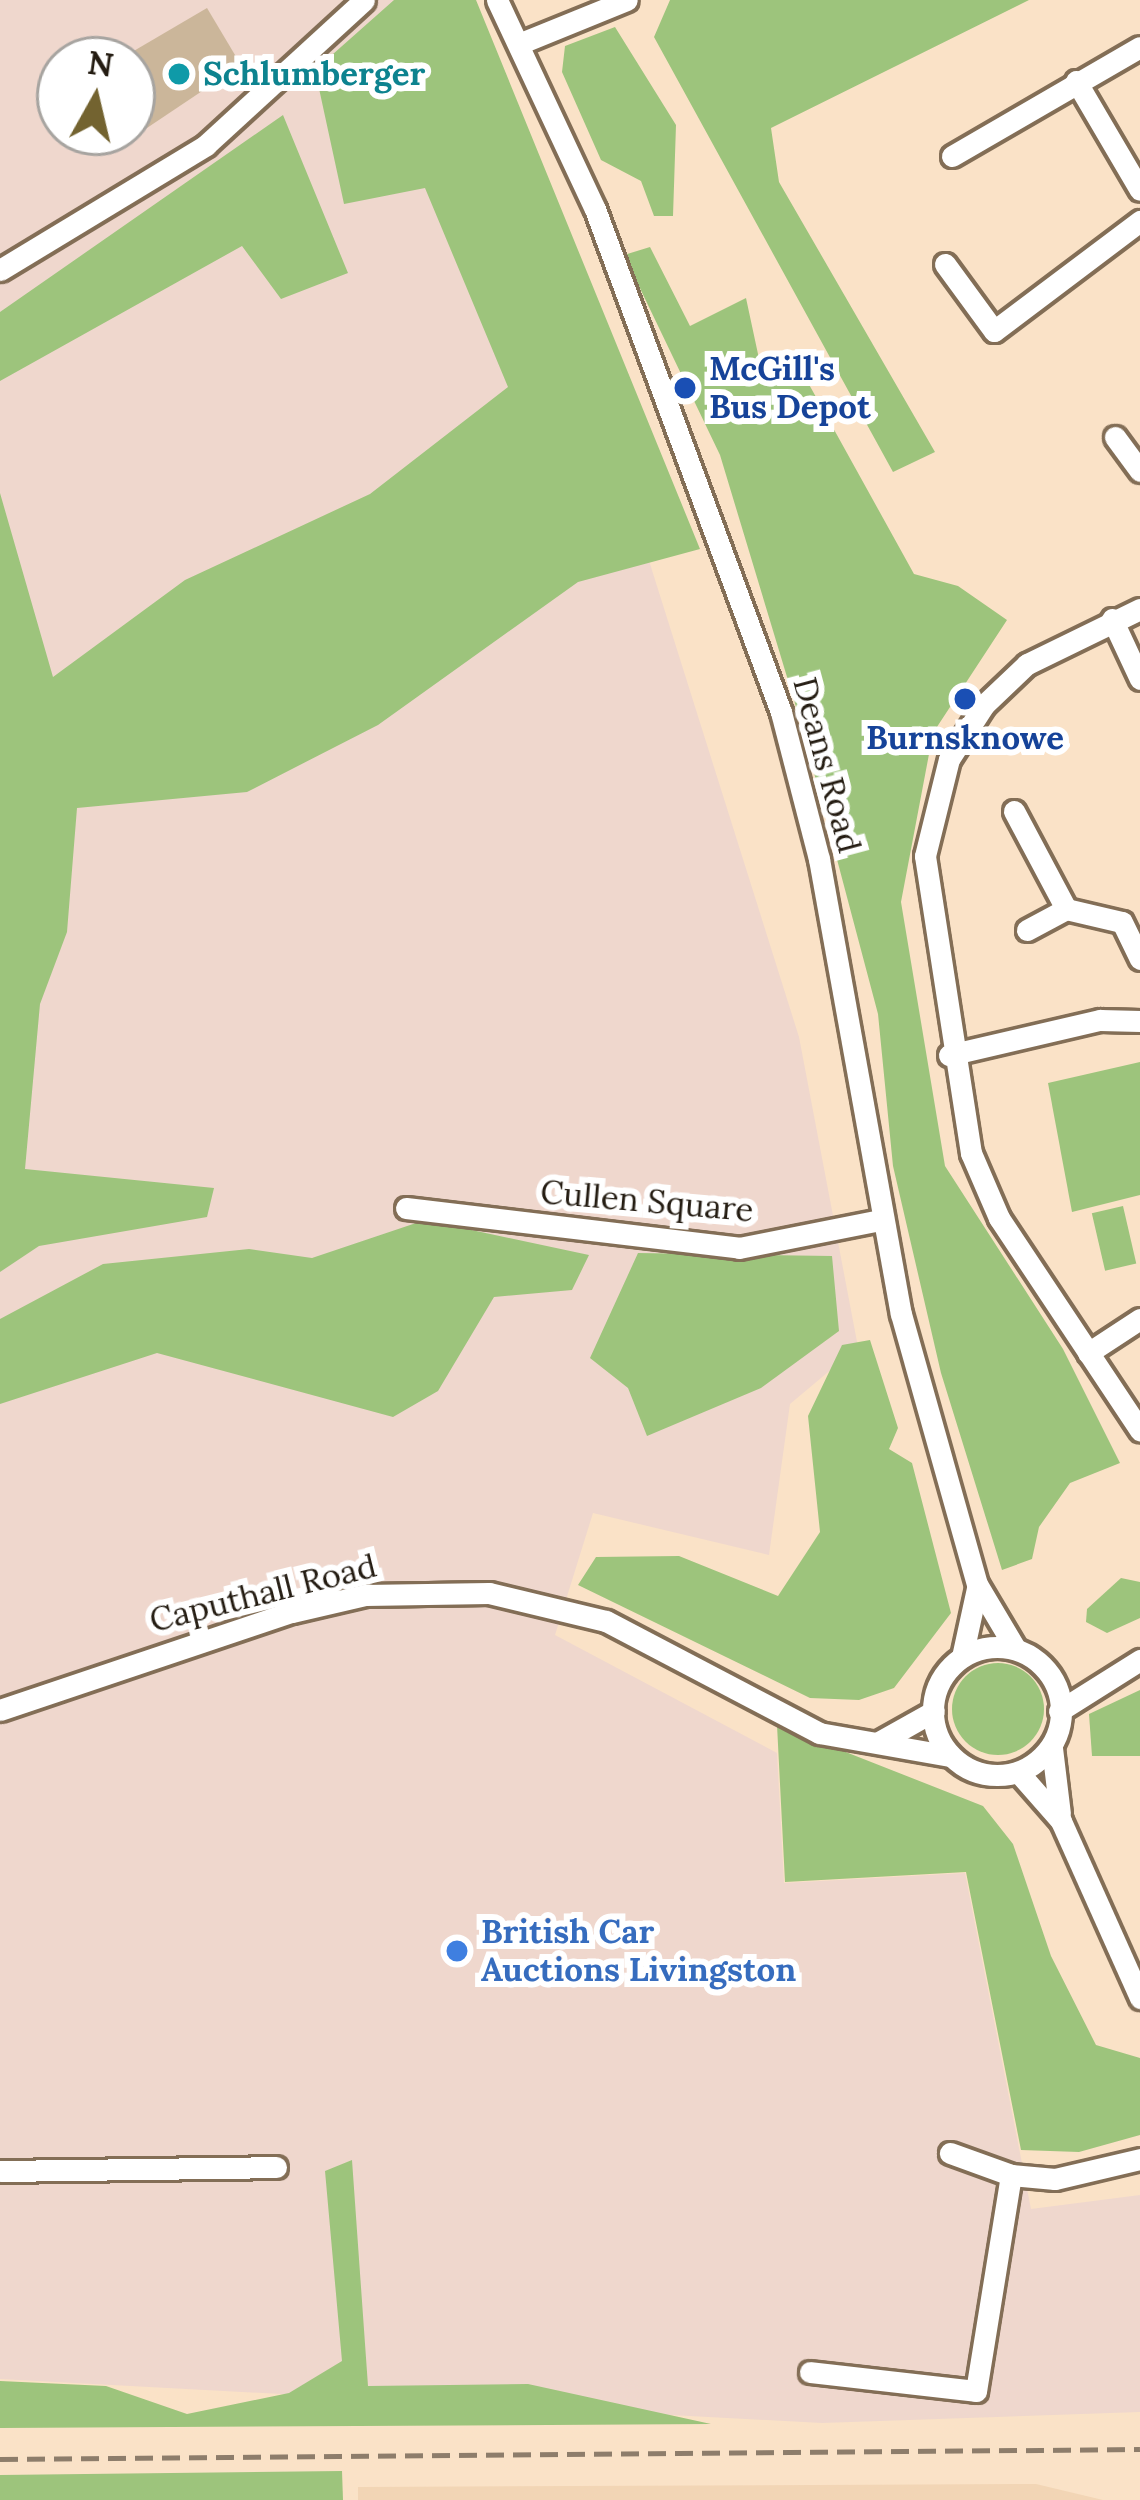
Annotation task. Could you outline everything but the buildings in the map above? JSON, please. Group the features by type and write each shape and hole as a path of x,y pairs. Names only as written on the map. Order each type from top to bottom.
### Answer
{"street":[{"path":"0,270 206,145 364,0"},
{"name":"Deans Road","path":"497,0 521,43 682,432 781,712 819,859 880,1220 977,1584 1016,1648"},
{"path":"521,43 627,0"},
{"path":"952,156 1140,46"},
{"path":"1076,81 1140,190"},
{"path":"945,264 994,331 1140,221"},
{"path":"1115,437 1140,471"},
{"path":"1140,609 1027,664 949,759 925,856 949,1055 971,1154 999,1218 1140,1430"},
{"path":"1112,620 1140,679"},
{"path":"1014,811 1028,851 1066,909"},
{"path":"1028,930 1066,909 1121,922 1140,958"},
{"path":"949,1055 1100,1020 1140,1021"},
{"name":"Cullen Square","path":"406,1208 739,1248 880,1220"},
{"path":"1088,1353 1140,1319"},
{"name":"Deans Road","path":"962,1657 977,1584"},
{"name":"Caputhall Road","path":"0,1710 292,1612 365,1595 489,1593 606,1621 819,1732 951,1756"},
{"path":"1052,1748 1018,1773 969,1769 951,1756 934,1711 940,1682 962,1657 1016,1648 1051,1673 1109,1672"},
{"path":"1059,1711 1109,1672 1140,1660"},
{"path":"1051,1673 1059,1711 1052,1748 1061,1821 1140,1998"},
{"path":"879,1742 934,1711"},
{"path":"1018,1773 1061,1821"},
{"path":"950,2153 1011,2175 1054,2179 1140,2159"},
{"path":"0,2171 276,2167"},
{"path":"810,2372 976,2390 1011,2175"}],"shaded area":[{"path":"0,0 412,0 520,151 799,1037 858,1347 790,1404 769,1555 593,1513 555,1635 777,1753 784,1883 965,1873 1031,2209 1140,2195 1140,2412 822,2423 0,2379"},
{"path":"1036,2484 1103,2500 358,2500 358,2487"}],"green space":[{"path":"394,0 476,0 700,549 578,582 378,725 247,792 77,808 67,932 40,1004 25,1169 214,1188 207,1217 39,1246 0,1272 0,493 53,677 185,580 370,494 508,387 425,188 344,204 315,70"},
{"path":"670,0 1029,0 771,128 779,182 935,452 893,472 654,37"},
{"path":"615,27 676,125 673,216 654,216 641,181 601,160 562,72 565,46"},
{"path":"283,115 348,273 281,299 242,246 0,381 0,312"},
{"path":"650,247 690,326 746,298 764,382 806,379 914,574 958,586 1007,620 933,733 901,902 945,1166 1063,1349 1120,1463 1070,1483 1039,1527 1032,1559 1002,1570 941,1373 893,1166 878,1014 800,720 720,455 624,255"},
{"path":"1140,1062 1140,1195 1072,1212 1048,1083"},
{"path":"1123,1206 1136,1263 1105,1271 1092,1213"},
{"path":"425,1220 589,1255 572,1290 494,1297 438,1391 393,1417 157,1353 0,1404 0,1319 103,1264 249,1249 312,1258"},
{"path":"638,1253 832,1256 839,1331 761,1388 647,1436 628,1388 590,1358"},
{"path":"870,1340 898,1428 889,1449 912,1463 951,1613 894,1688 859,1700 810,1698 578,1585 596,1557 679,1556 778,1596 820,1532 808,1416 842,1345"},
{"path":"1121,1578 1140,1582 1140,1618 1107,1633 1086,1622 1087,1609"},
{"path":"998,1663 1030,1677 1044,1709 1030,1741 998,1755 966,1741 952,1709 966,1677"},
{"path":"1140,1690 1140,1756 1092,1756 1089,1714"},
{"path":"777,1725 983,1806 1013,1844 1051,1956 1096,2045 1140,2058 1140,2135 1079,2152 1021,2150 966,1872 785,1882"},
{"path":"352,2160 368,2386 528,2384 711,2424 0,2428 0,2381 106,2386 187,2414 289,2393 342,2361 325,2171"},
{"path":"342,2471 343,2500 0,2500 0,2475"}],"railway":[{"path":"0,2459 1140,2449"}],"place":[{"name":"Schlumberger","path":"179,74"},
{"name":"McGill's Bus Depot","path":"685,388"},
{"name":"Burnsknowe","path":"965,699"},
{"name":"British Car Auctions Livingston","path":"457,1951"}]}
